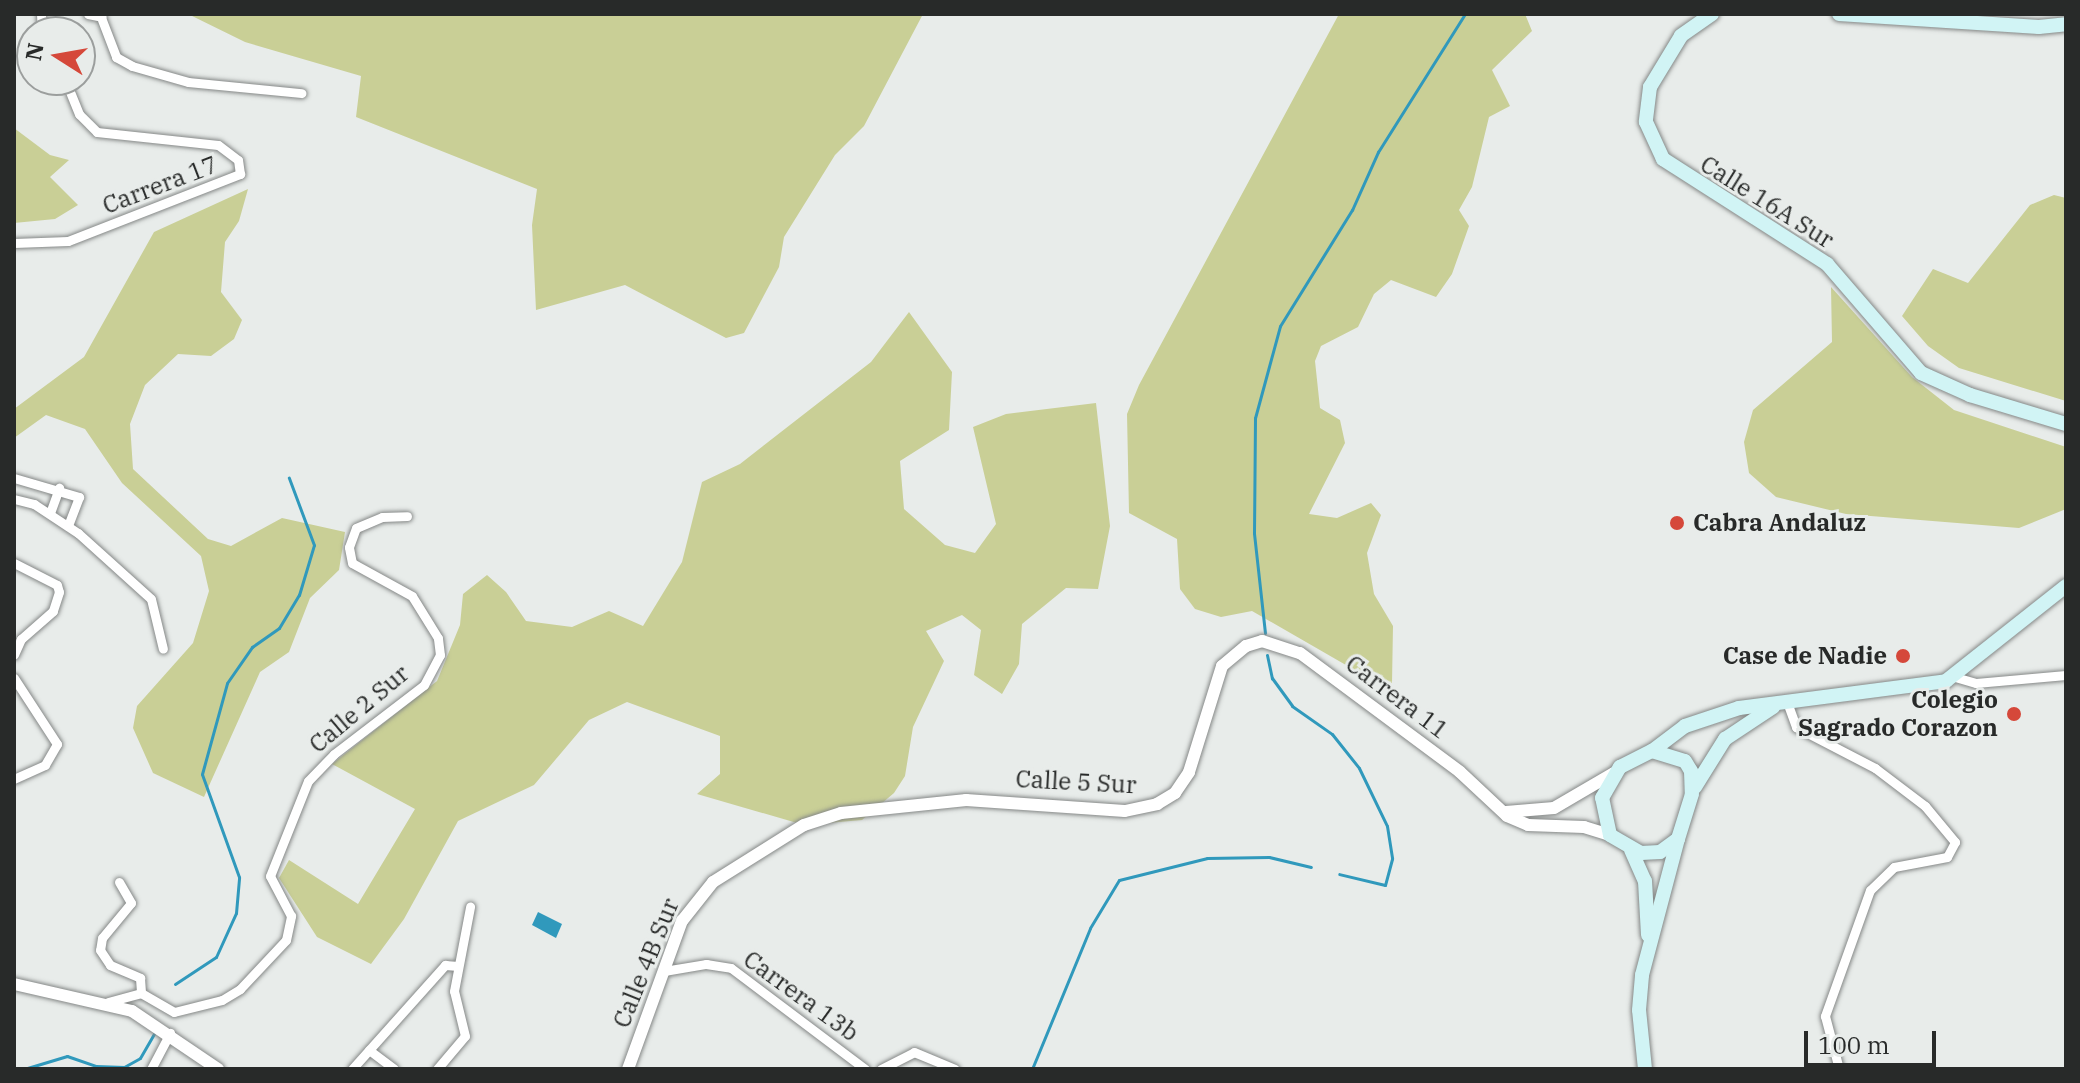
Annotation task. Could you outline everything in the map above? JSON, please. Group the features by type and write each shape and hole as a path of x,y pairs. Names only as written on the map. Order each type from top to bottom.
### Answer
{"main road":[{"name":"Calle 16A Sur","path":"1712,14 1681,36 1650,87 1646,122 1663,159 1827,264 1921,373 1970,395 2066,424"},
{"path":"1839,14 2039,27 2066,24"},
{"path":"1648,952 1645,881 1631,850 1610,835 1601,805 1614,773 1701,719 1784,703 1920,687 1955,677 2066,586"},
{"path":"1645,1069 1639,1010 1648,952 1692,794 1705,765 1725,739 1784,703"},
{"path":"1652,751 1670,753 1688,765 1692,794"},
{"path":"1631,850 1660,852 1678,839"}],"street":[{"path":"88,14 102,17 116,57 132,66 188,82 301,93"},
{"name":"Carrera 17","path":"14,243 68,241 240,174 238,160 218,145 114,138 97,132 74,106 71,96"},
{"path":"14,478 59,488 79,497 68,526"},
{"path":"50,513 59,488"},
{"path":"14,499 50,513 68,526 151,599 163,649"},
{"name":"Calle 2 Sur","path":"141,993 174,1012 222,1000 240,989 286,940 291,916 270,876 308,781 334,754 424,685 440,655 438,638 412,596 352,563 349,547 356,528 382,517 407,516"},
{"path":"14,563 57,585 59,592 53,611 21,639 14,655"},
{"name":"Carrera 11","path":"1254,643 1278,643 1300,653 1460,772 1502,811 1528,825 1584,827 1610,835"},
{"name":"Calle 5 Sur","path":"797,829 841,813 966,800 1125,811 1148,808 1183,785 1217,676 1229,658 1254,643"},
{"path":"1955,677 1976,683 2066,675"},
{"path":"14,678 57,744 45,765 14,779"},
{"path":"1784,703 1796,727 1875,768 1925,806 1955,842 1947,857 1885,871 1870,890 1825,1016 1839,1069"},
{"path":"1502,811 1554,808 1614,773"},
{"name":"Calle 4B Sur","path":"628,1069 682,921 704,888 797,829"},
{"path":"108,1002 141,993 140,978 104,961 100,950 102,938 131,903 119,882"},
{"path":"437,1069 465,1036 463,1010 454,991 470,907"},
{"name":"Carrera 13b","path":"664,971 706,964 731,968 865,1069"},
{"path":"352,1069 445,965 458,966"},
{"path":"14,984 108,1002 170,1032 218,1069"},
{"path":"151,1069 170,1032"},
{"path":"369,1050 394,1069"},
{"path":"881,1069 914,1052 955,1069"}],"green space":[{"path":"188,14 923,14 864,126 835,155 784,237 779,267 744,333 726,338 625,285 536,310 532,225 537,189 356,117 361,76 245,42"},
{"path":"1339,14 1525,14 1532,31 1492,70 1510,106 1489,117 1472,187 1459,210 1469,226 1452,274 1436,297 1391,280 1374,294 1358,327 1321,346 1315,361 1320,408 1340,420 1345,443 1309,514 1337,518 1371,503 1381,515 1367,553 1374,594 1393,626 1392,683 1358,672 1252,611 1221,617 1195,609 1180,589 1177,539 1129,513 1127,414 1139,385"},
{"path":"14,128 50,155 69,160 50,177 78,205 55,219 14,223"},
{"path":"248,189 239,221 225,242 221,292 242,320 234,339 211,356 178,354 145,385 130,424 133,469 208,539 231,546 282,518 345,532 339,570 310,598 289,652 260,672 204,797 153,773 133,728 137,706 193,643 209,591 201,556 122,483 85,429 46,415 14,438 14,409 84,357 154,232"},
{"path":"2054,195 2066,198 2066,401 1959,368 1928,346 1902,316 1933,269 1968,283 2030,205"},
{"path":"1831,287 1912,377 1954,410 2066,447 2066,509 2019,528 1846,514 1776,497 1749,473 1744,442 1753,410 1832,342"},
{"path":"909,312 952,372 949,430 900,461 904,509 945,545 975,553 996,524 973,427 1006,414 1096,403 1110,526 1098,589 1066,588 1022,624 1019,664 1002,694 974,675 981,630 962,615 926,631 944,661 913,727 905,776 894,793 862,820 804,825 697,794 720,774 720,736 627,702 589,720 534,785 458,821 404,919 371,964 317,937 279,878 289,860 358,904 415,809 332,764 437,681 460,625 463,594 487,575 506,592 526,621 572,627 609,611 643,626 682,562 702,482 740,464 871,362"}],"water":[{"path":"538,912 562,924 556,938 532,925"}],"waterway":[{"path":"1265,633 1254,533 1255,418 1280,326 1352,210 1378,152 1465,14"},
{"path":"175,984 216,957 236,913 239,877 202,774 227,683 252,647 279,628 299,595 314,545 289,478"},
{"path":"1267,655 1272,678 1292,706 1332,734 1359,768 1387,826 1392,859 1385,885 1339,874"},
{"path":"1032,1069 1090,928 1119,880 1207,858 1269,857 1311,867"},
{"path":"24,1069 67,1056 96,1066 124,1067 140,1058 154,1034"}],"place":[{"name":"Cabra Andaluz","path":"1677,523"},
{"name":"Case de Nadie","path":"1903,656"},
{"name":"Colegio Sagrado Corazon","path":"2014,714"}]}
